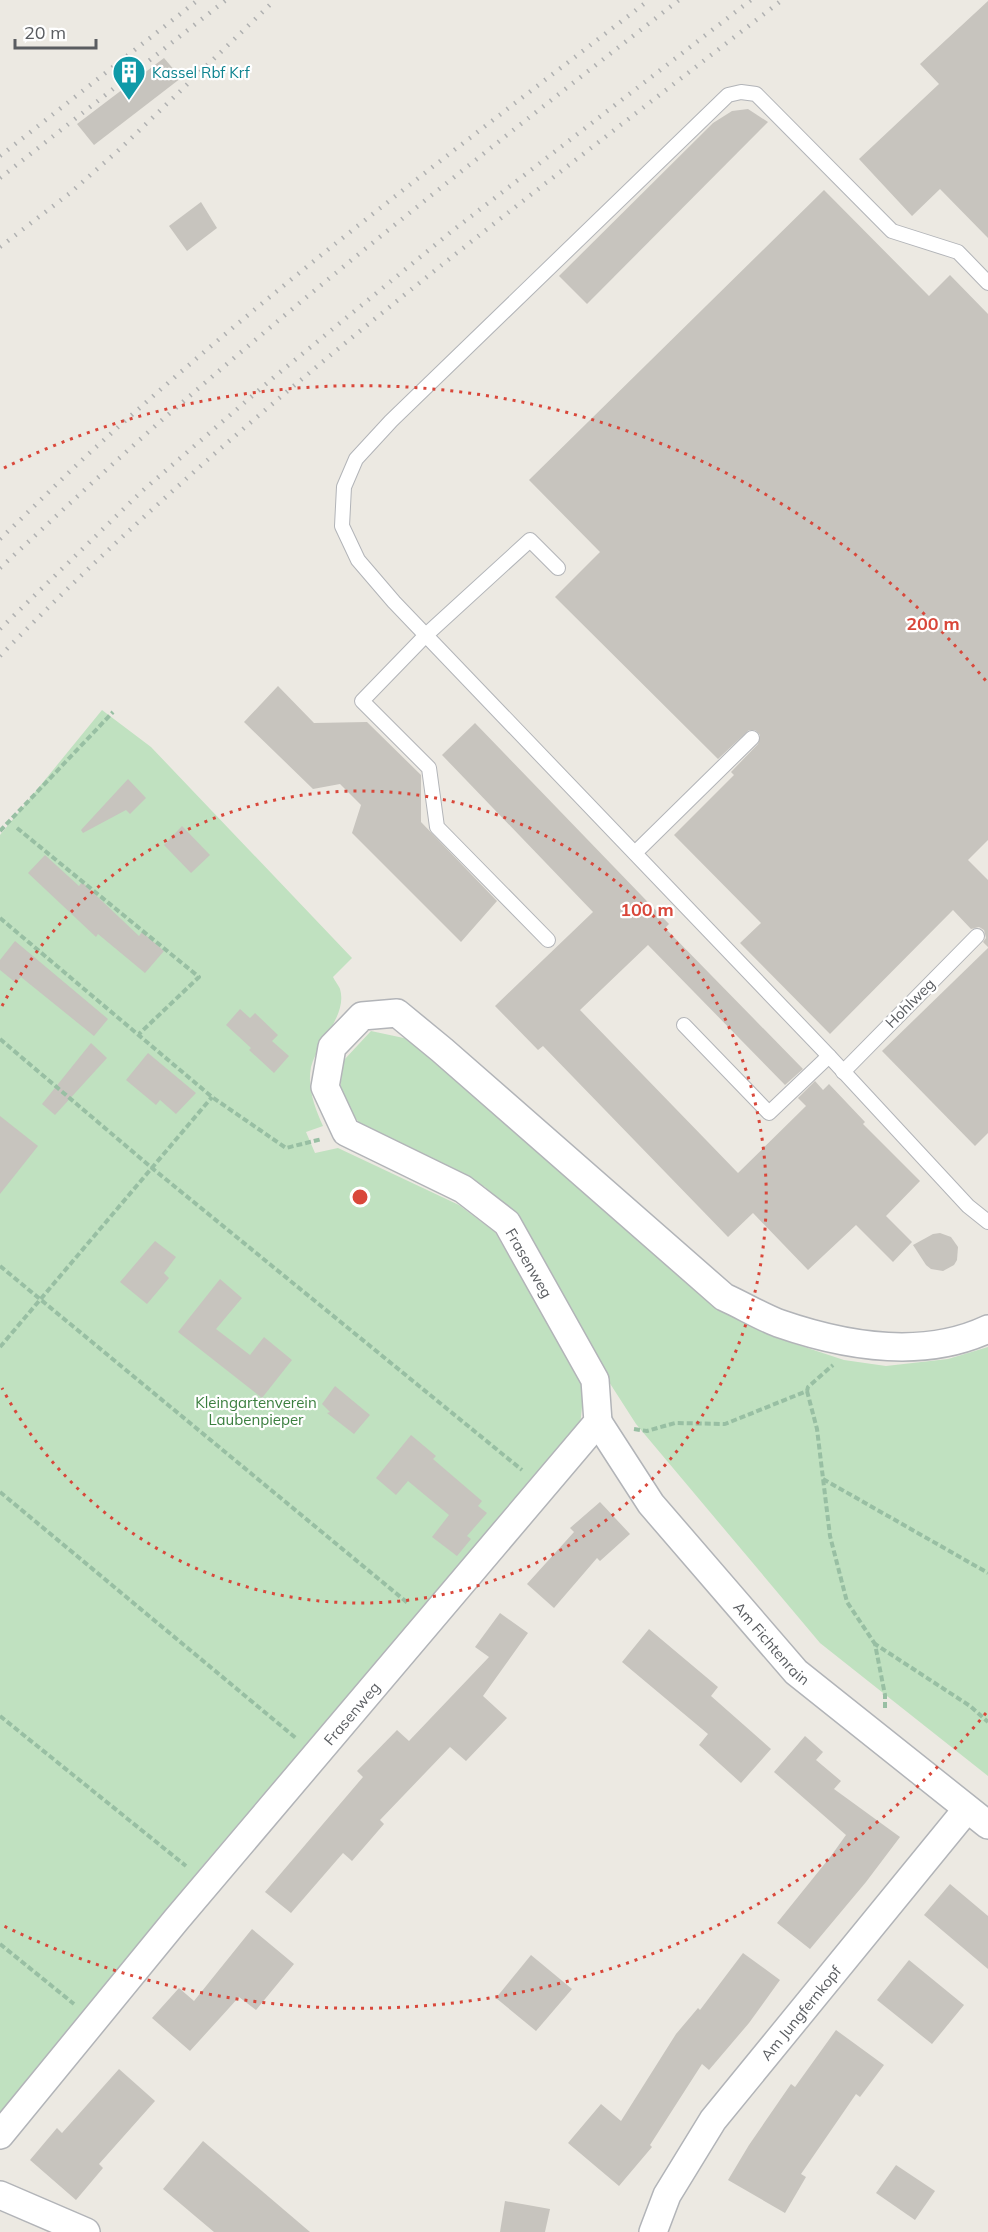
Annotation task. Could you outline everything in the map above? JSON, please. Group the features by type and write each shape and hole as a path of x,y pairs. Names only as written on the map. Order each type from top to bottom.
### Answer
{"street":[{"path":"346,1132 325,1087 332,1047 362,1016 397,1013 451,1057 724,1297 776,1322 856,1345 918,1346 949,1342 988,1329"},
{"name":"Frasenweg","path":"0,2135 206,1883 598,1422 595,1380 507,1223 464,1189 346,1132"},
{"name":"Am Fichtenrain","path":"598,1422 651,1504 796,1672 978,1817"},
{"name":"Am Jungfernkopf","path":"653,2232 667,2195 713,2120 978,1817"},
{"path":"0,2195 86,2232"}],"lane":[{"path":"988,283 958,252 892,231 756,94 741,92 728,95 391,421 356,459 344,487 342,526 358,560 394,602 829,1056 968,1206 988,1222"},
{"path":"548,940 437,827 429,768 362,702 426,635 530,540 558,568"},
{"path":"634,853 753,738"},
{"name":"Hohlweg","path":"843,1072 977,936"},
{"path":"684,1025 769,1113 829,1056"}],"path":[{"path":"0,831 113,712"},
{"path":"17,828 199,978 139,1034"},
{"path":"0,918 212,1097 286,1148 346,1132"},
{"path":"0,1039 152,1168 529,1475 542,1489"},
{"path":"0,1347 212,1097"},
{"path":"0,1266 429,1621"},
{"path":"856,1345 808,1387 807,1391 817,1429 830,1536 847,1602 874,1644 885,1695 886,1743"},
{"path":"598,1422 646,1431 675,1423 724,1424 807,1391"},
{"path":"823,1479 988,1573"},
{"path":"0,1492 315,1755"},
{"path":"874,1644 970,1706 988,1722"},
{"path":"0,1716 206,1883"},
{"path":"0,1944 93,2021"}],"green space":[{"name":"Kleingartenverein Laubenpieper","path":"102,710 151,747 352,958 333,977 340,989 340,1009 311,1067 311,1090 323,1126 306,1132 315,1153 338,1148 459,1205 495,1232 584,1388 580,1426 210,1857 0,2113 0,835"},
{"path":"371,1031 413,1040 713,1304 771,1336 844,1360 886,1366 948,1359 988,1347 988,1776 820,1643 636,1424 602,1371 514,1216 485,1187 363,1128 339,1096 344,1060"}],"building":[{"path":"988,1 988,238 940,189 912,216 859,159 939,84 920,64"},
{"name":"Kassel Rbf Krf","path":"164,58 181,78 94,145 77,124"},
{"path":"748,109 768,122 587,304 559,276 713,123 732,111"},
{"path":"824,190 929,296 950,275 988,314 988,840 968,860 988,880 988,947 983,942 986,938 984,930 979,927 971,929 953,910 830,1034 740,943 761,923 674,835 734,775 731,772 758,744 760,735 755,730 749,730 718,759 555,597 600,552 529,480"},
{"path":"201,202 217,228 187,251 169,226"},
{"path":"278,686 314,723 367,722 421,775 421,822 497,901 461,942 352,833 361,805 340,784 313,789 244,722"},
{"path":"475,723 669,924 665,928 803,1069 785,1085 648,945 580,1010 738,1173 806,1106 798,1098 815,1081 823,1090 829,1084 865,1122 863,1124 920,1181 886,1216 912,1242 893,1262 856,1225 808,1270 753,1213 728,1237 543,1046 538,1050 495,1006 593,912 442,755"},
{"path":"128,779 146,798 130,814 126,810 83,833 81,830"},
{"path":"182,826 210,855 191,873 164,845"},
{"path":"45,855 79,886 82,882 139,936 142,932 164,951 145,973 98,934 96,937 28,873"},
{"path":"15,941 108,1019 94,1036 21,977 16,983 0,970 0,960"},
{"path":"988,948 988,1133 975,1146 882,1051"},
{"path":"240,1009 250,1018 255,1013 278,1035 272,1041 289,1056 274,1073 226,1025"},
{"path":"91,1043 107,1058 55,1115 42,1104"},
{"path":"148,1053 196,1093 176,1114 160,1100 156,1105 126,1080"},
{"path":"0,1116 38,1146 0,1194"},
{"path":"940,1233 951,1237 958,1247 957,1260 954,1265 943,1271 931,1269 926,1265 913,1245 933,1234"},
{"path":"155,1241 176,1257 164,1273 169,1278 147,1304 120,1282"},
{"path":"220,1279 242,1298 216,1329 250,1355 264,1337 292,1360 262,1398 178,1332"},
{"path":"335,1386 370,1415 354,1434 327,1413 330,1412 322,1404"},
{"path":"411,1435 436,1456 433,1459 482,1501 478,1506 487,1513 467,1536 471,1539 457,1556 432,1537 449,1515 408,1481 396,1495 376,1478"},
{"path":"600,1502 630,1534 600,1561 597,1558 554,1608 527,1584 574,1532 570,1528"},
{"path":"500,1613 528,1633 483,1696 507,1718 466,1761 450,1747 380,1820 384,1824 352,1861 343,1853 291,1913 265,1892 363,1777 357,1771 397,1730 409,1741 489,1657 475,1647"},
{"path":"649,1629 718,1687 711,1696 771,1749 741,1783 699,1745 708,1734 622,1662"},
{"path":"805,1736 823,1752 816,1760 841,1781 834,1789 900,1837 810,1949 777,1923 846,1835 774,1772"},
{"path":"950,1884 988,1916 988,1969 924,1915"},
{"path":"252,1929 294,1964 256,2010 239,1997 190,2051 152,2018 179,1988 194,2001"},
{"path":"743,1953 780,1980 749,2023 709,2070 702,2064 650,2145 652,2147 619,2186 568,2143 601,2104 621,2121 676,2034 698,2008 700,2010"},
{"path":"531,1955 572,1989 536,2031 496,1998"},
{"path":"909,1960 964,2005 932,2044 877,2000"},
{"path":"836,2030 884,2065 860,2097 856,2094 801,2174 806,2177 785,2213 728,2180 791,2084 795,2087"},
{"path":"119,2069 155,2101 99,2164 103,2168 76,2200 30,2160 57,2128 62,2133"},
{"path":"203,2141 310,2232 214,2232 163,2189"},
{"path":"896,2165 935,2191 915,2220 876,2193"},
{"path":"505,2201 550,2209 545,2232 500,2232"}],"railway":[{"path":"0,156 198,0"},
{"path":"0,178 226,0"},
{"path":"0,247 70,193 121,148 275,0"},
{"path":"0,539 92,451 237,324 373,214 649,0"},
{"path":"0,568 154,427 283,317 479,157 679,0"},
{"path":"0,629 141,492 273,378 452,231 751,0"},
{"path":"0,656 91,566 281,396 480,235 782,0"}],"place":[{"name":"Kassel Rbf Krf","path":"129,101"}]}
